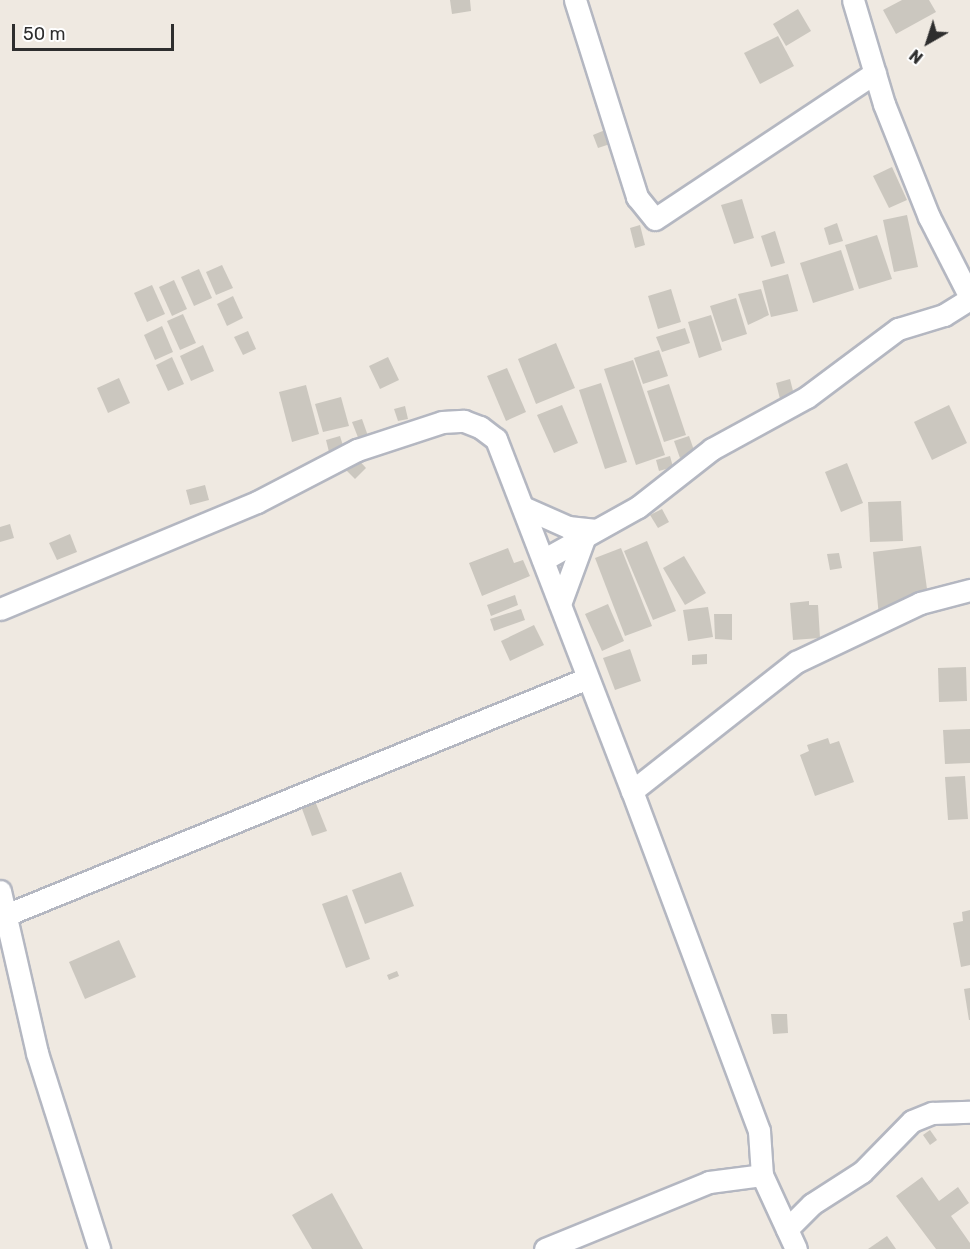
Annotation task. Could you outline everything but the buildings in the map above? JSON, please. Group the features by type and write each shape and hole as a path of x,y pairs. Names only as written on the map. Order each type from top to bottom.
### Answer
{"street":[{"path":"575,0 637,197 655,219 875,73"},
{"path":"543,560 638,507 712,449 807,397 898,329 944,315 970,298 929,217 875,73 853,0"},
{"path":"0,609 257,502 357,450 442,422 464,421 480,427 496,439 632,791 759,1131 762,1175 796,1249"},
{"path":"523,507 568,527 591,533"},
{"path":"560,604 591,533"},
{"path":"632,791 796,662 920,603 970,590"},
{"path":"6,915 588,678"},
{"path":"0,891 6,915 7,957 99,1249"},
{"path":"787,1229 812,1204 862,1172 912,1121 932,1113 970,1112"},
{"path":"545,1249 709,1182 762,1175"}]}
